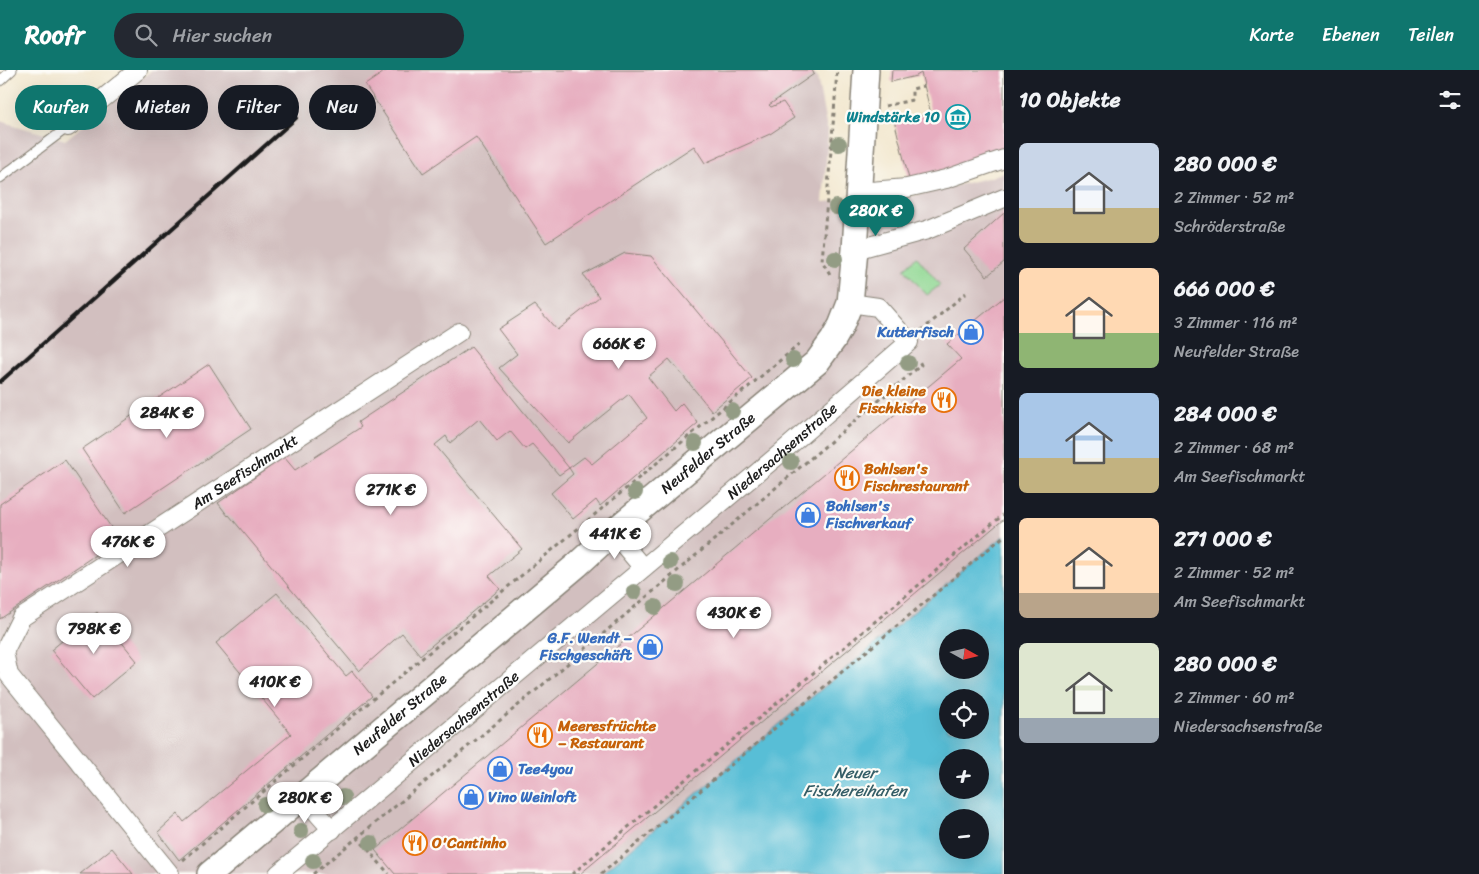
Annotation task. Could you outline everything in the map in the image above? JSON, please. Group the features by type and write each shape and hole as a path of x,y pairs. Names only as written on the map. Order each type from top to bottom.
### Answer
{"street":[{"path":"107,95 138,70"},
{"name":"Neufelder Straße","path":"210,874 577,565 613,532 817,362 841,326 850,302 866,70"},
{"path":"858,192 907,188 946,180 1004,159"},
{"path":"855,250 927,230 1004,198"},
{"path":"850,302 878,307 909,342"},
{"name":"Am Seefischmarkt","path":"170,873 8,675 4,652 21,618 459,332"},
{"name":"Niedersachsenstraße","path":"278,874 776,457 909,342"},
{"path":"613,532 643,568"},
{"path":"303,797 332,830"}],"lane":[{"path":"0,81 12,70"},
{"path":"0,178 64,130"}],"path":[{"path":"833,278 822,261 836,70"},
{"path":"899,103 912,100 912,89 924,86"},
{"path":"313,874 542,685 921,365 909,342 966,293"},
{"path":"170,873 332,734 801,343"},
{"path":"572,874 1004,514"},
{"path":"601,874 1004,536"},
{"path":"357,837 389,874"}],"shaded area":[{"path":"152,70 746,70 769,105 814,74 817,77 828,135 823,202 913,196 991,177 1004,172 1004,536 601,874 0,874 0,121 15,125 15,130 31,130 65,140 77,130 107,130 107,106 117,98 117,130 208,130 208,85 133,85"}],"green space":[{"path":"917,257 940,285 927,295 904,269"}],"water":[{"name":"Neuer Fischereihafen","path":"1004,536 1004,874 601,874"}],"building":[{"path":"387,70 812,70 814,74 769,105 771,107 783,102 794,118 770,134 705,163 694,146 546,243 476,137 423,173 376,102 376,85 365,85"},
{"name":"Windstärke 10","path":"892,70 1004,70 1004,153 988,159 909,179 894,120 931,114 921,73 891,82"},
{"path":"1004,213 1004,262 987,276 964,249"},
{"path":"625,253 651,256 752,378 712,411 669,359 648,377 674,411 682,403 698,423 600,506 596,500 573,519 551,493 573,474 569,468 584,457 592,464 647,418 629,394 568,443 499,368 517,354 498,329 535,305 557,330 599,297 583,275"},
{"path":"1004,297 1004,519 580,874 395,874 375,850 961,359 947,344"},
{"path":"471,347 569,468 559,475 532,444 525,449 510,431 497,441 479,419 450,443 446,436 435,445 522,549 489,576 500,589 420,655 402,633 359,671 218,503 284,457 295,470 361,427 358,422"},
{"path":"209,364 251,429 125,513 82,449"},
{"path":"65,460 119,539 0,619 0,504"},
{"path":"277,593 346,676 352,671 372,696 179,860 158,832 178,814 184,822 291,734 216,643"},
{"path":"97,612 137,661 92,699 51,650"},
{"path":"112,848 133,874 80,874"}],"railway":[{"path":"0,382 283,130"}],"place":[{"name":"Windstärke 10","path":"958,117"},
{"name":"Kutterfisch","path":"971,332"},
{"name":"Die kleine Fischkiste","path":"944,400"},
{"name":"Bohlsen's Fischrestaurant","path":"847,478"},
{"name":"Bohlsen's Fischverkauf","path":"808,515"},
{"name":"G.F. Wendt – Fischgeschäft","path":"650,647"},
{"name":"Meeresfrüchte – Restaurant","path":"540,735"},
{"name":"Tee4you","path":"500,769"},
{"name":"Vino Weinloft","path":"471,797"},
{"name":"O'Cantinho","path":"415,843"}]}
